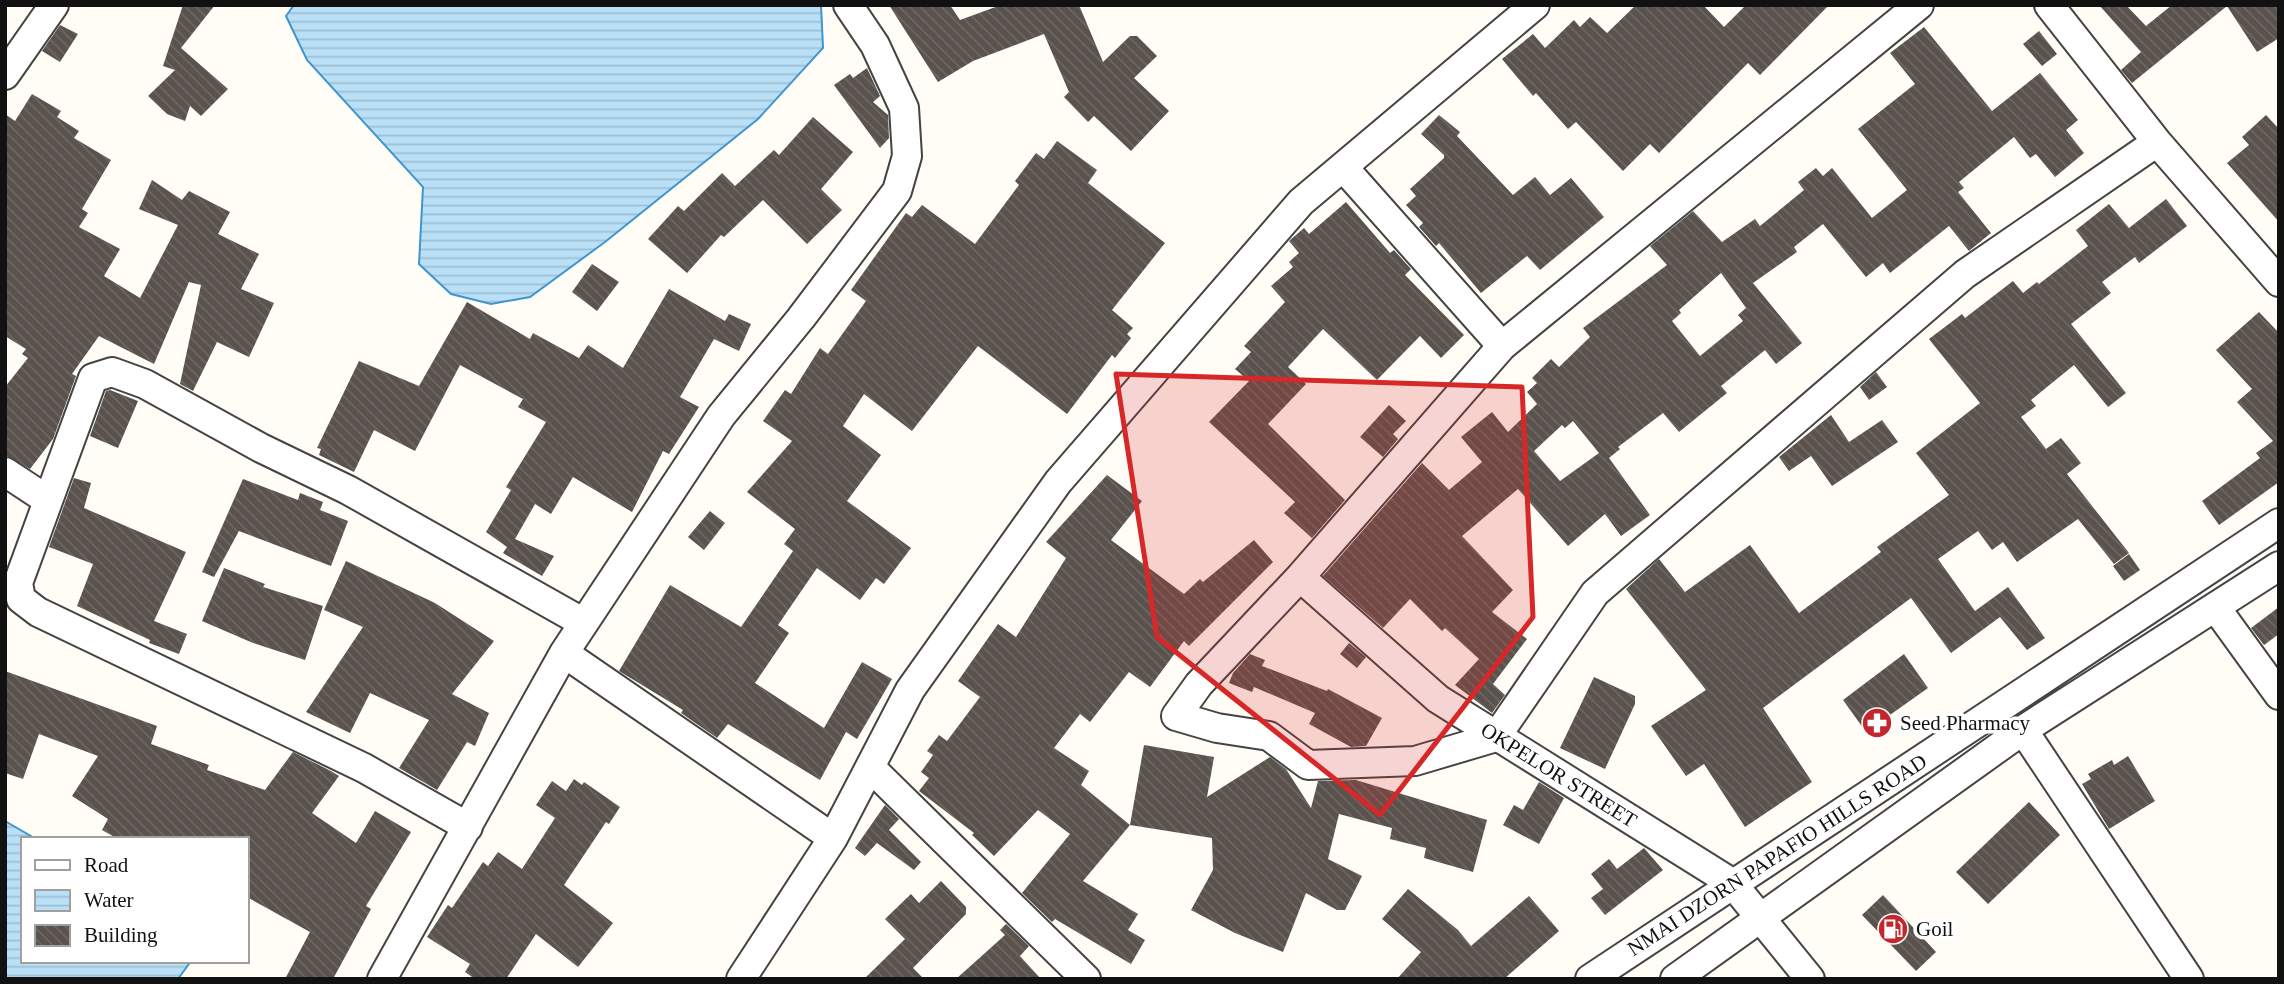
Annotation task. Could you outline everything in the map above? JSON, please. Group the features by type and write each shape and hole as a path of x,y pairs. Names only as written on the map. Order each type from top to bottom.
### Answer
{"street":[{"path":"5,75 54,5"},
{"path":"382,979 564,653 721,416 801,318 897,191 907,156 904,108 874,45 848,5"},
{"path":"741,979 833,838 910,690 1058,482 1301,202 1535,5"},
{"path":"1919,5 1502,346 1300,577 1199,684 1176,716 1217,728 1269,736 1308,765 1415,761 1496,737 1595,593 1965,274 2157,142"},
{"path":"2049,5 2157,142 2279,282"},
{"path":"1343,167 1502,346"},
{"path":"468,827 364,768 38,612 21,599 18,583 46,499 93,378 112,372 145,384 261,448 348,490 584,623"},
{"path":"5,472 46,499"},
{"name":"NMAI DZORN PAPAFIO HILLS ROAD","path":"1590,979 2279,523"},
{"name":"NMAI DZORN PAPAFIO HILLS ROAD","path":"1675,979 2023,730 2279,566"},
{"name":"OKPELOR STREET","path":"1300,577 1438,699 1732,883 1810,979"},
{"path":"2216,608 2279,695"},
{"path":"564,653 833,838"},
{"path":"2023,730 2189,979"},
{"path":"870,767 1086,979"}],"highlighted area":[{"path":"1116,374 1522,387 1533,617 1380,815 1157,637"}],"water":[{"path":"294,5 821,5 823,48 758,119 605,242 530,297 491,304 451,294 419,264 423,187 307,60 286,16"},
{"path":"5,821 33,837 21,837 21,963 190,963 178,979 5,979"}],"building":[{"path":"183,5 215,5 181,48 228,89 201,116 190,106 185,121 167,114 148,96 175,70 163,66"},
{"path":"889,5 950,5 960,20 1001,5 1079,5 1103,62 1130,36 1137,36 1157,56 1134,78 1169,111 1131,151 1094,116 1088,122 1064,97 1069,92 1044,34 973,61 938,82"},
{"path":"1636,5 1703,5 1724,27 1746,5 1829,5 1760,75 1748,63 1659,153 1650,144 1623,171 1576,122 1568,129 1536,93 1533,96 1502,59 1533,34 1545,48 1574,20 1580,27 1590,17 1607,33"},
{"path":"2099,5 2126,5 2146,26 2172,5 2279,5 2279,38 2257,52 2227,6 2132,83 2121,70 2141,52"},
{"path":"60,25 78,34 60,62 42,51"},
{"path":"1924,27 1992,111 2040,73 2078,120 2066,130 2084,153 2055,177 2036,154 2030,158 2014,137 1959,182 1964,188 1958,192 1991,233 1969,251 1949,226 1890,273 1883,263 1866,277 1823,224 1794,247 1797,252 1753,283 1802,343 1776,364 1765,350 1721,386 1727,393 1679,432 1663,413 1618,447 1620,449 1609,458 1650,515 1621,536 1605,514 1568,546 1518,489 1462,536 1513,590 1492,612 1527,639 1493,684 1505,695 1492,713 1455,685 1479,659 1445,628 1442,631 1410,599 1383,628 1323,576 1422,463 1449,490 1482,462 1461,437 1492,412 1508,432 1537,404 1527,392 1537,383 1532,378 1551,359 1559,367 1590,337 1583,328 1667,265 1650,246 1693,211 1722,242 1755,219 1760,226 1804,190 1798,182 1816,168 1823,176 1832,168 1872,218 1907,190 1858,129 1915,84 1890,53","holes":["1721,273 1746,308 1738,315 1743,321 1700,356 1672,321 1681,313 1679,310","1573,421 1599,453 1560,481 1534,451 1562,425 1565,428"]},
{"path":"2039,31 2057,54 2042,66 2023,44"},
{"path":"867,68 880,96 873,102 888,115 889,138 880,148 834,85 850,74 853,78"},
{"path":"32,94 61,111 57,117 79,131 74,138 111,160 82,209 88,213 79,227 120,249 104,276 140,298 178,225 139,209 152,180 182,200 189,191 230,212 218,234 259,254 241,289 274,303 249,357 217,342 193,391 180,384 201,285 189,282 154,364 99,336 72,374 76,376 53,439 30,469 5,455 5,387 28,358 22,354 26,349 5,336 5,114 15,121"},
{"path":"1439,115 1460,132 1457,136 1513,195 1535,177 1550,195 1571,178 1604,217 1540,270 1527,256 1481,293 1439,243 1436,246 1419,227 1423,223 1406,205 1416,196 1410,189 1444,158 1421,134"},
{"path":"2266,115 2279,129 2279,222 2227,163 2249,145 2242,137"},
{"path":"813,117 853,152 821,189 842,210 807,244 763,200 724,237 721,235 687,273 648,239 678,206 684,211 722,173 735,186 774,150 779,155"},
{"path":"1057,141 1097,170 1088,183 1165,243 1112,310 1133,328 1127,334 1131,338 1115,358 1112,355 1067,414 978,346 912,431 864,394 843,426 881,455 847,501 911,548 884,584 876,578 860,600 817,568 778,625 789,633 755,683 824,728 862,662 892,679 857,739 846,732 820,780 728,724 717,738 681,713 683,710 619,671 670,585 741,627 793,551 784,544 795,529 747,492 792,441 763,421 785,390 791,394 820,348 828,354 866,301 851,290 906,213 912,217 922,205 975,244 1019,185 1015,181 1036,153 1044,159"},
{"path":"2166,199 2187,226 2139,263 2135,257 2102,282 2111,293 2071,324 2126,393 2108,407 2074,365 2031,400 2036,406 2021,417 2046,449 2061,438 2081,463 2067,474 2129,553 2114,564 2078,519 2017,562 2003,542 1992,550 1978,531 1938,559 1975,611 2008,587 2045,638 2027,650 2000,617 1951,653 1911,598 1763,708 1812,782 1745,827 1704,764 1686,776 1651,726 1706,690 1626,589 1659,559 1685,592 1750,545 1799,613 1881,552 1877,547 1949,495 1916,453 1980,403 1929,339 1962,314 1965,318 2013,281 2023,293 2037,282 2039,284 2088,246 2076,230 2109,204 2129,228"},
{"path":"1346,202 1390,253 1394,250 1411,269 1405,275 1464,335 1441,358 1420,336 1377,380 1323,329 1288,367 1306,384 1268,424 1345,500 1312,538 1284,513 1295,502 1209,422 1249,381 1235,369 1251,352 1244,346 1285,302 1271,286 1293,267 1289,262 1299,253 1289,241 1304,228 1309,234"},
{"path":"592,264 619,282 597,311 572,292"},
{"path":"669,289 725,321 729,314 751,324 739,351 714,339 680,397 699,407 669,454 663,451 632,512 573,477 551,514 535,504 515,539 554,556 542,576 503,553 507,547 486,532 511,490 506,487 546,422 518,407 523,399 460,365 415,451 374,430 354,472 319,455 321,449 317,448 359,361 419,386 467,302 530,339 533,333 579,358 588,345 623,368"},
{"path":"2259,312 2279,333 2279,482 2219,525 2202,501 2260,458 2256,453 2273,441 2237,402 2252,389 2216,350"},
{"path":"1876,372 1887,387 1869,400 1860,387"},
{"path":"110,390 138,401 118,448 90,436 106,391"},
{"path":"1389,405 1406,421 1393,434 1398,439 1383,457 1360,437"},
{"path":"1831,415 1849,442 1882,420 1898,442 1832,486 1811,456 1789,471 1779,457"},
{"path":"1107,475 1142,501 1111,540 1184,594 1200,579 1203,582 1254,540 1273,562 1189,646 1184,641 1150,687 1129,672 1090,722 1080,714 1054,748 1089,771 1081,785 1130,825 1083,881 1138,914 1128,930 1145,940 1131,964 1055,919 1052,922 1022,893 1070,834 1038,810 994,856 972,835 974,833 919,791 929,778 921,772 933,755 927,751 939,735 947,741 980,697 958,681 998,624 1016,637 1066,558 1046,542"},
{"path":"74,478 91,483 84,508 186,552 154,621 187,634 179,654 149,643 150,640 77,606 93,564 49,547"},
{"path":"243,479 298,500 300,493 323,502 320,510 348,521 331,566 239,531 214,577 202,572"},
{"path":"710,511 725,523 704,550 688,537"},
{"path":"2129,554 2140,570 2124,581 2113,566"},
{"path":"346,561 435,603 494,641 452,694 489,713 475,746 467,742 437,790 399,768 429,720 370,693 350,733 306,712 363,627 324,610"},
{"path":"224,568 265,584 263,587 323,606 305,660 253,643 202,621"},
{"path":"2279,607 2279,634 2264,645 2251,628"},
{"path":"1349,643 1366,657 1357,668 1340,654"},
{"path":"1250,654 1265,660 1262,666 1327,691 1328,689 1382,718 1366,746 1351,747 1309,724 1315,713 1254,687 1252,692 1229,683 1233,673"},
{"path":"1904,654 1928,688 1866,732 1843,700"},
{"path":"5,671 157,726 151,744 209,765 207,770 265,790 293,752 339,776 312,813 356,843 375,811 411,832 366,906 371,909 333,979 285,979 310,932 248,898 248,837 114,837 102,830 108,819 72,796 98,756 39,734 23,779 5,773"},
{"path":"1594,677 1635,696 1635,704 1605,769 1560,748"},
{"path":"1144,745 1214,757 1207,797 1270,757 1286,769 1311,808 1318,781 1356,780 1487,820 1473,872 1424,858 1426,848 1390,839 1392,828 1339,814 1328,859 1362,876 1345,910 1337,910 1306,893 1283,952 1235,933 1191,910 1213,870 1212,838 1130,825"},
{"path":"2128,756 2155,801 2109,829 2082,784 2091,779 2088,774 2112,760 2114,765"},
{"path":"574,779 582,785 584,782 620,807 609,824 606,822 564,885 613,923 578,967 536,934 506,979 475,979 465,972 470,964 427,937 448,905 452,908 483,862 488,866 498,852 522,869 555,818 536,805 552,781 566,791"},
{"path":"1539,782 1564,798 1539,844 1503,825 1514,805 1523,810"},
{"path":"2029,802 2060,835 1988,904 1956,872"},
{"path":"885,805 899,819 889,830 921,862 914,870 877,843 865,856 855,848"},
{"path":"1644,848 1663,870 1605,915 1591,898 1603,889 1591,874 1609,859 1617,869"},
{"path":"941,881 966,907 966,914 913,968 924,979 864,979 905,939 885,919 911,894 919,903"},
{"path":"1408,889 1458,930 1471,946 1529,896 1559,931 1504,979 1397,979 1421,952 1382,919"},
{"path":"1883,895 1936,952 1916,971 1862,915"},
{"path":"1006,924 1029,946 1020,956 1041,979 956,979 1005,935 1000,930"}],"place":[{"name":"Seed Pharmacy","path":"1877,723"},
{"name":"Goil","path":"1893,929"}]}
